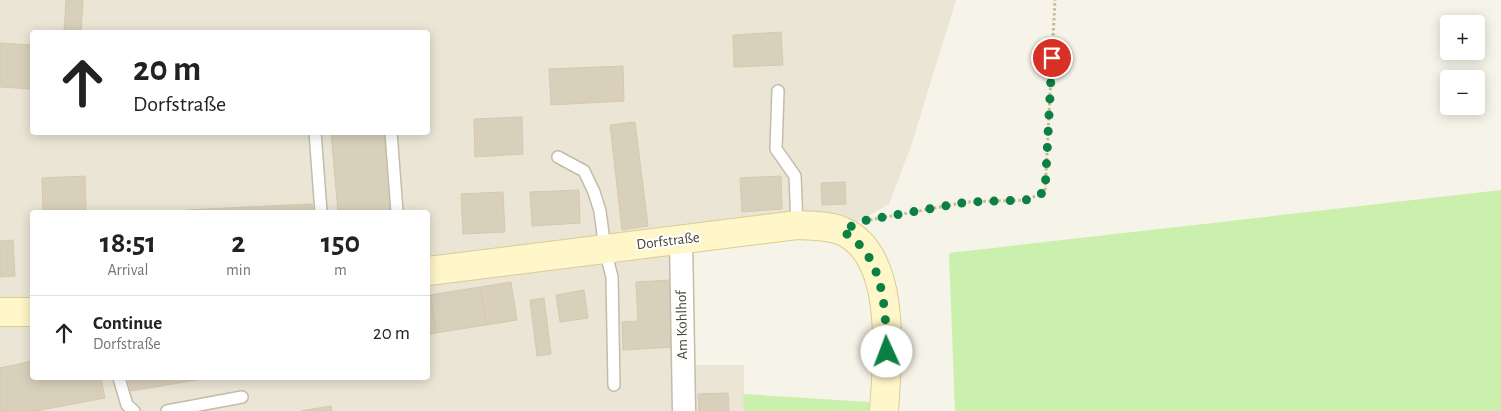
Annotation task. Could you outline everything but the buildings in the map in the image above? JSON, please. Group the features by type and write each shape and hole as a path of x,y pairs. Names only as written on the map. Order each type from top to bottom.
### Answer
{"main road":[{"name":"Dorfstraße","path":"430,271 796,225 820,226 842,231 861,246 870,258 881,284 886,314 887,352 884,411"},
{"path":"0,312 30,312"}],"street":[{"name":"Am Kohlhof","path":"681,240 684,411"}],"lane":[{"path":"778,91 776,149 794,176 796,225"},
{"path":"315,135 321,210"},
{"path":"391,135 397,210"},
{"path":"558,157 584,171 600,211 605,250 612,277 614,385"},
{"path":"120,380 128,404 134,411"},
{"path":"167,411 242,397"}],"path":[{"path":"842,231 862,221 967,202 1026,200 1045,192 1055,0"}],"shaded area":[{"path":"0,0 956,0 911,146 889,204 842,231 681,240 678,365 744,365 744,411 0,411"}],"green space":[{"path":"1501,190 1501,411 955,411 949,253"},
{"path":"743,394 869,402 869,411 744,411"}],"route":[{"path":"887,352 886,314 881,284 870,258 852,237 842,231 862,221 921,212 967,202 1026,200 1045,192 1052,58"}]}
